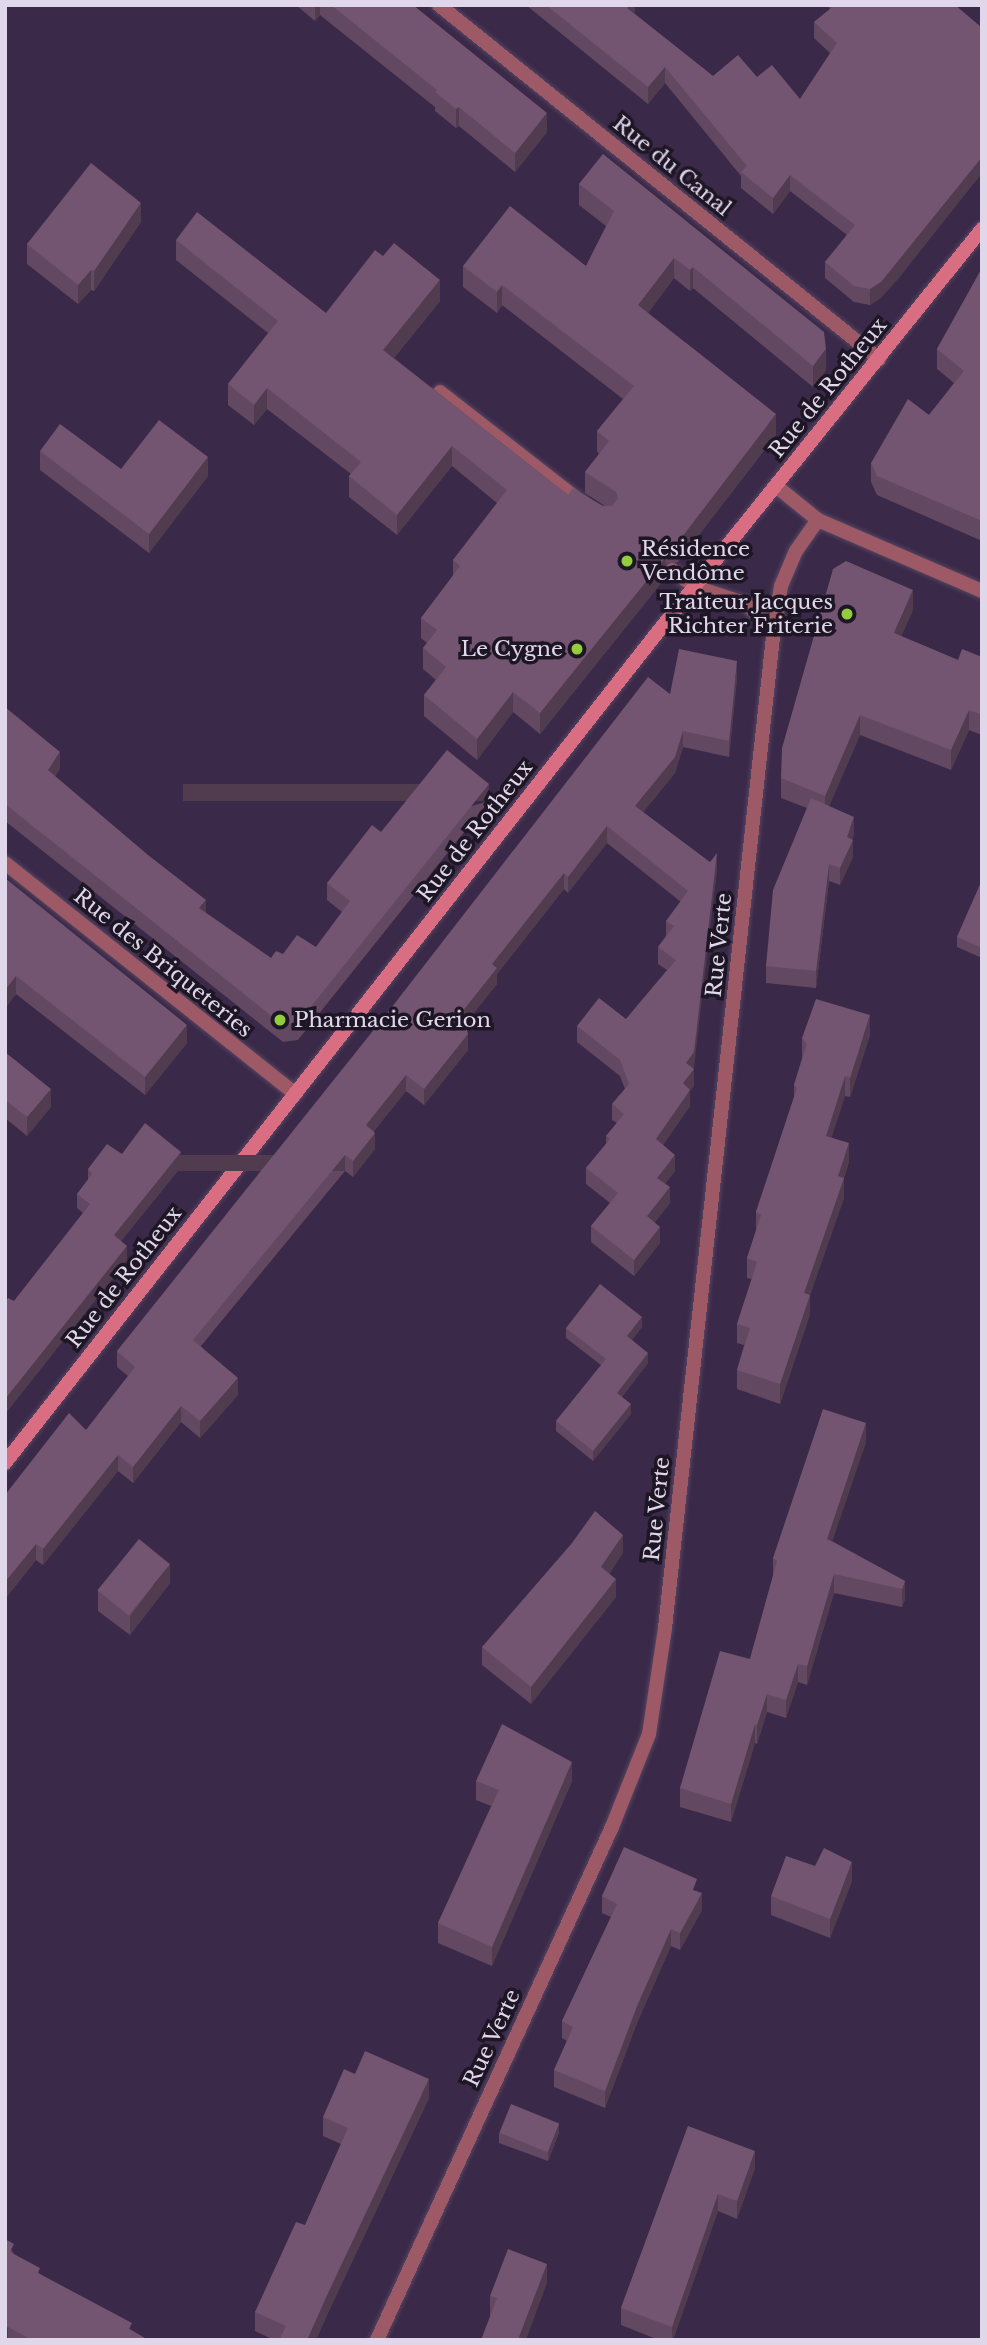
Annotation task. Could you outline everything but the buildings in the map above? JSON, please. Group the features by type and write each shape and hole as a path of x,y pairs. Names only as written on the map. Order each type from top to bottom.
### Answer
{"street":[{"name":"Rue du Canal","path":"439,5 879,359"},
{"name":"Rue de Rotheux","path":"5,1463 695,587 982,229"},
{"path":"440,392 580,502 599,513"},
{"path":"776,486 818,520 982,591"},
{"name":"Rue Verte","path":"377,2340 612,1827 649,1734 666,1615 774,628 781,586 796,551 818,520"},
{"path":"672,570 695,587 744,603 774,628"},
{"name":"Rue des Briqueteries","path":"5,863 295,1094"}],"place":[{"name":"Résidence Vendôme","path":"627,561"},
{"name":"Traiteur Jacques Richter Friterie","path":"847,614"},
{"name":"Le Cygne","path":"577,649"},
{"name":"Pharmacie Gerion","path":"280,1020"}]}
